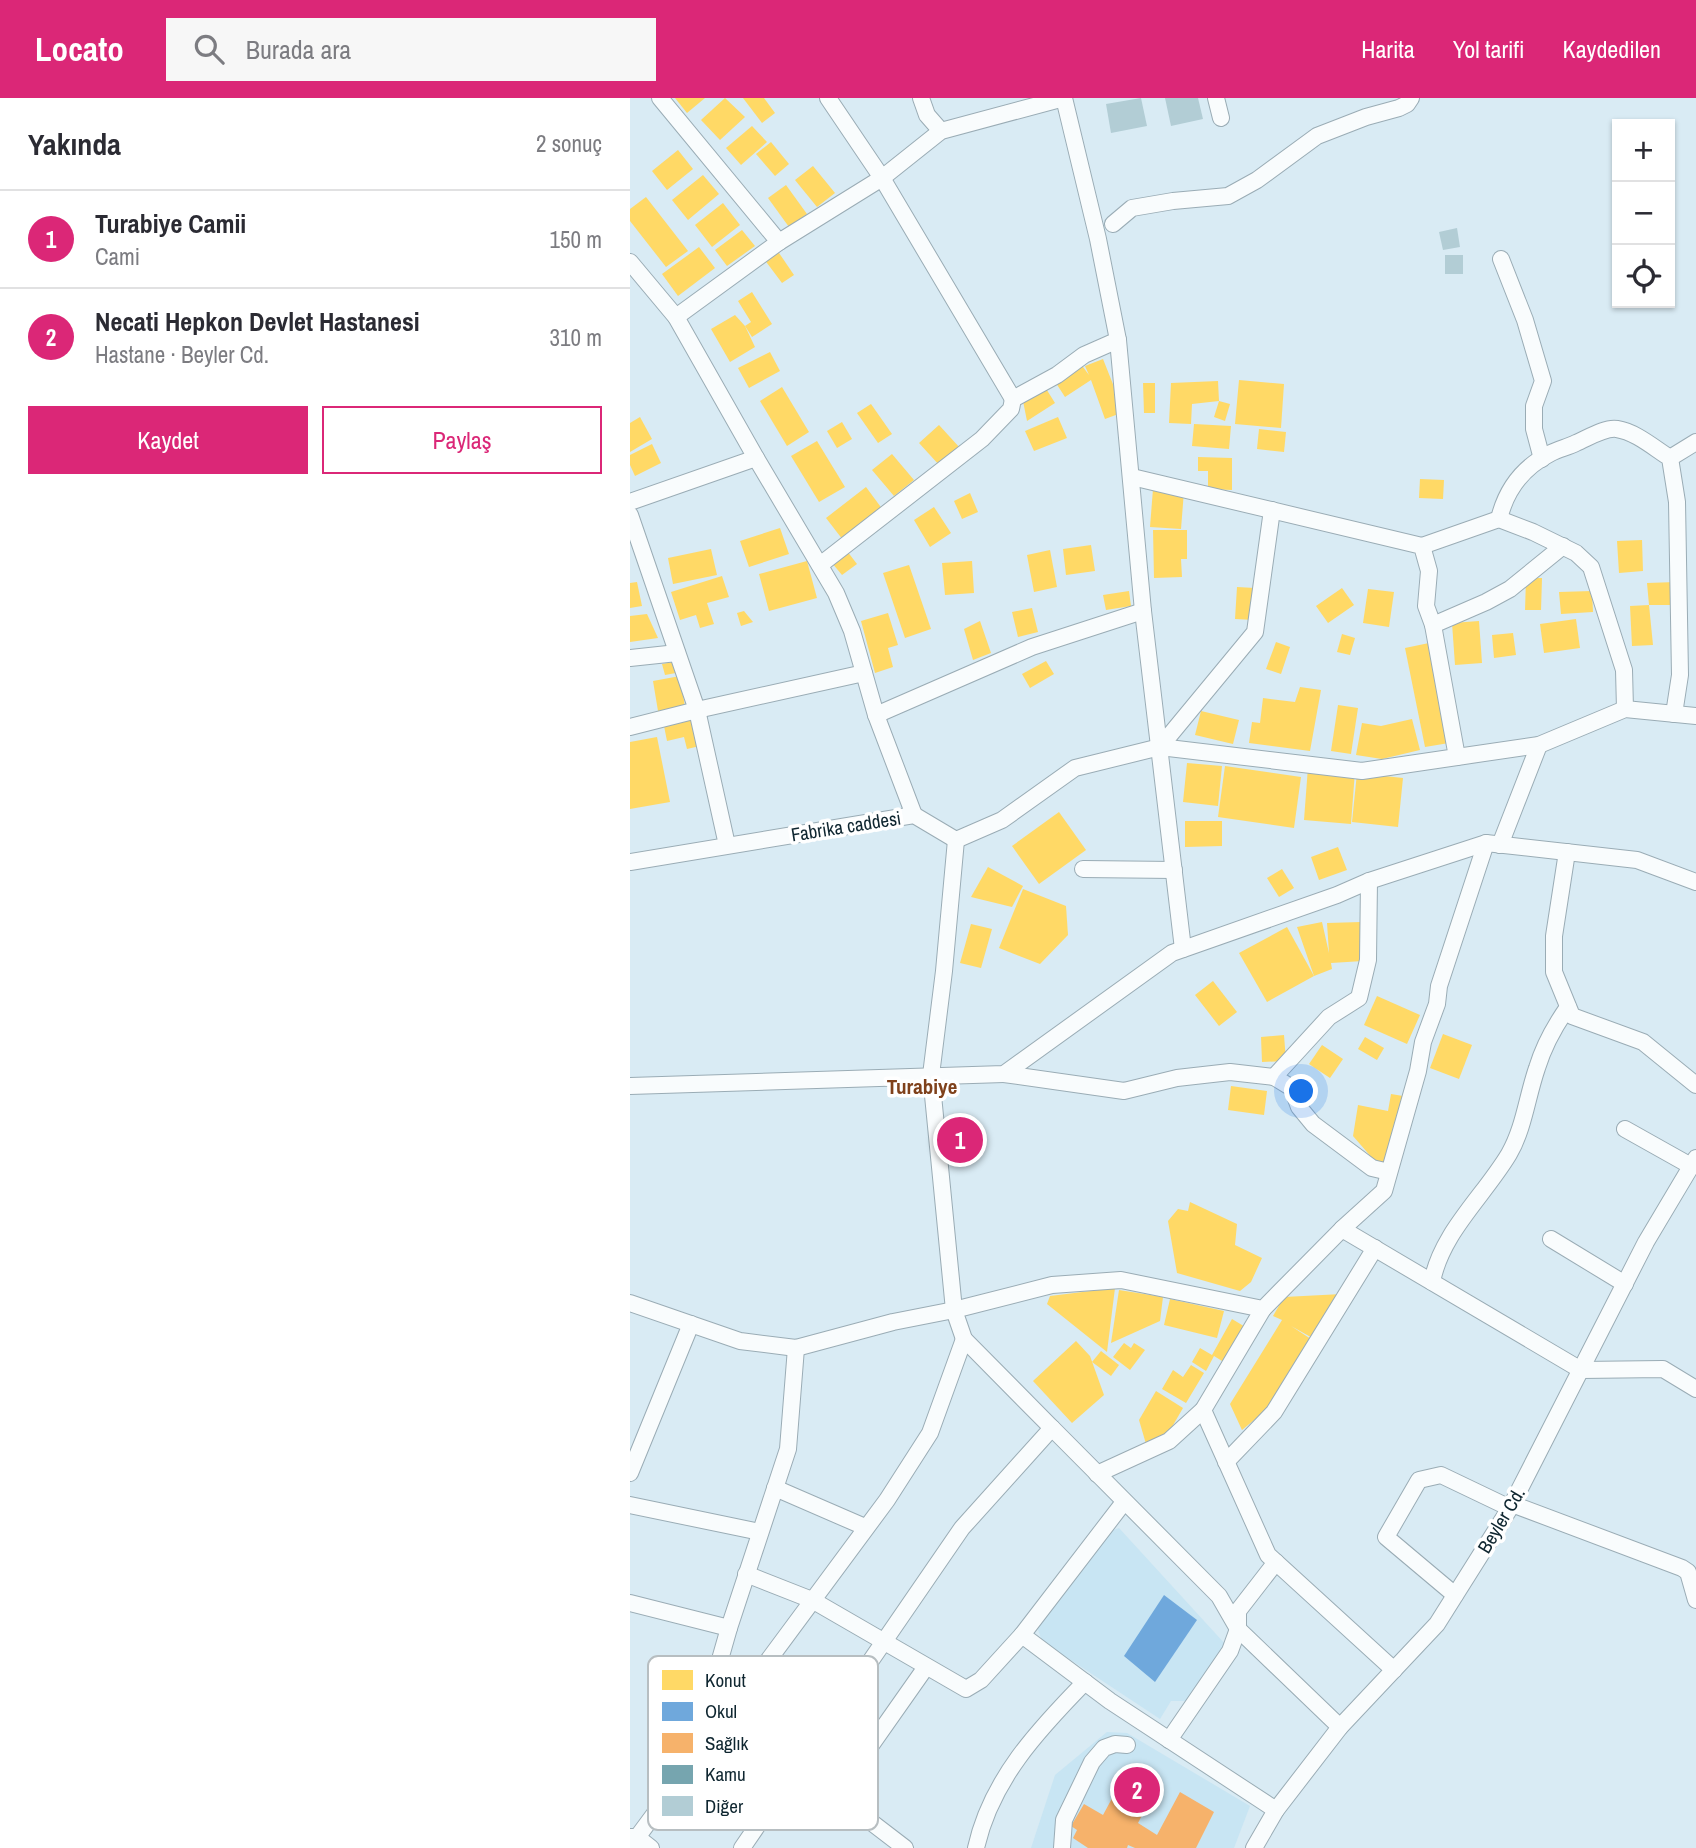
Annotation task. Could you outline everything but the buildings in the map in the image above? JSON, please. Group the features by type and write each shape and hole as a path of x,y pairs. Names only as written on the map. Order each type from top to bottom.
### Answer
{"street":[{"path":"660,98 779,243"},
{"path":"820,565 982,439 1011,409 1013,399 1000,382 882,177 828,98"},
{"path":"921,98 927,116 941,131"},
{"path":"676,317 779,243 882,177 941,131 1064,98 1098,239 1118,340 1143,611 1183,949"},
{"path":"1216,98 1221,118"},
{"path":"1113,224 1132,208 1228,196 1251,184 1317,136 1366,117 1399,108 1408,104 1411,98"},
{"path":"1501,259 1525,320 1543,382 1534,406 1534,429 1542,459"},
{"path":"630,262 676,317 836,593 847,618 876,715 914,815"},
{"path":"1013,399 1056,375 1084,355 1118,340"},
{"path":"1499,519 1503,500 1512,485 1528,468 1596,433 1616,428 1670,458 1677,502 1680,662 1674,714"},
{"path":"1670,458 1696,442"},
{"path":"630,502 756,458"},
{"path":"1132,477 1422,545 1499,519 1563,546 1576,553 1591,567 1624,670 1625,709"},
{"path":"1160,747 1255,632 1272,510"},
{"path":"630,515 697,710 727,845"},
{"path":"1422,545 1429,571 1426,606 1433,625 1457,757"},
{"path":"1433,625 1510,589 1563,546"},
{"path":"876,715 1032,647 1143,611"},
{"path":"630,658 677,653"},
{"path":"630,727 864,673"},
{"path":"1340,1727 1238,1629 1219,1596 964,1339 954,1310 931,1076 956,840 1002,820 1075,768 1160,747 1362,771 1539,745 1625,709 1696,716"},
{"path":"1097,1474 1169,1441 1203,1410 1263,1309 1342,1229 1384,1191 1418,1071 1423,1042 1437,1004 1439,986 1493,844 1539,745"},
{"name":"Fabrika caddesi","path":"630,862 914,815 956,840"},
{"path":"1004,1074 1172,953 1336,895 1368,881 1493,844 1637,860 1696,882"},
{"path":"1567,852 1554,936 1554,972 1572,1016 1643,1042 1696,1085"},
{"path":"1083,869 1174,870"},
{"path":"1274,1077 1329,1017 1359,998 1368,960 1368,881"},
{"path":"1432,1282 1444,1248 1510,1153 1522,1125 1537,1067 1550,1033 1568,1007"},
{"path":"630,1086 1004,1074 1124,1091 1177,1079 1230,1072 1274,1077 1292,1088 1299,1107 1313,1124 1372,1168 1389,1172"},
{"path":"1625,1129 1693,1162"},
{"name":"Beyler Cd.","path":"1254,1848 1276,1810 1340,1727 1437,1624 1511,1506 1646,1242 1693,1162"},
{"path":"1342,1229 1581,1370 1662,1369 1696,1389"},
{"path":"1551,1239 1625,1284"},
{"path":"1226,1462 1274,1412 1375,1248"},
{"path":"630,1303 740,1341 796,1348 1052,1285 1121,1280 1263,1309"},
{"path":"630,1473 635,1445 691,1324"},
{"path":"771,1656 887,1500 930,1433 964,1339"},
{"path":"721,1656 788,1449 796,1348"},
{"path":"1203,1410 1268,1555 1394,1670"},
{"path":"873,1656 962,1528 1052,1428"},
{"path":"1455,1595 1386,1537 1419,1480 1441,1475 1511,1506 1671,1564 1692,1565 1696,1600"},
{"path":"775,1488 865,1527"},
{"path":"747,1574 812,1600 882,1643 966,1689 981,1680 1022,1635 1124,1502"},
{"path":"630,1505 760,1532"},
{"path":"1169,1740 1230,1651 1238,1629 1238,1611 1276,1562"},
{"path":"630,1603 729,1628"},
{"path":"1022,1635 1169,1740 1276,1810"},
{"path":"878,1735 926,1667"},
{"path":"976,1848 981,1828 1002,1783 1020,1753 1086,1682"},
{"path":"1062,1848 1064,1820 1092,1762 1104,1748 1115,1744 1126,1745"},
{"path":"648,1819 632,1840 651,1848"},
{"path":"878,1827 905,1848"},
{"path":"742,1848 754,1830"}],"shaded area":[{"path":"1119,1528 1226,1645 1189,1701 1171,1701 1160,1719 1042,1641 1036,1624 1107,1532"},
{"path":"1107,1732 1127,1733 1250,1806 1234,1848 1031,1848 1055,1775"}],"place":[{"name":"Turabiye Camii","path":"960,1140"},
{"name":"Necati Hepkon Devlet Hastanesi","path":"1137,1790"}],"district":[{"name":"Turabiye","path":"922,1087"}]}
